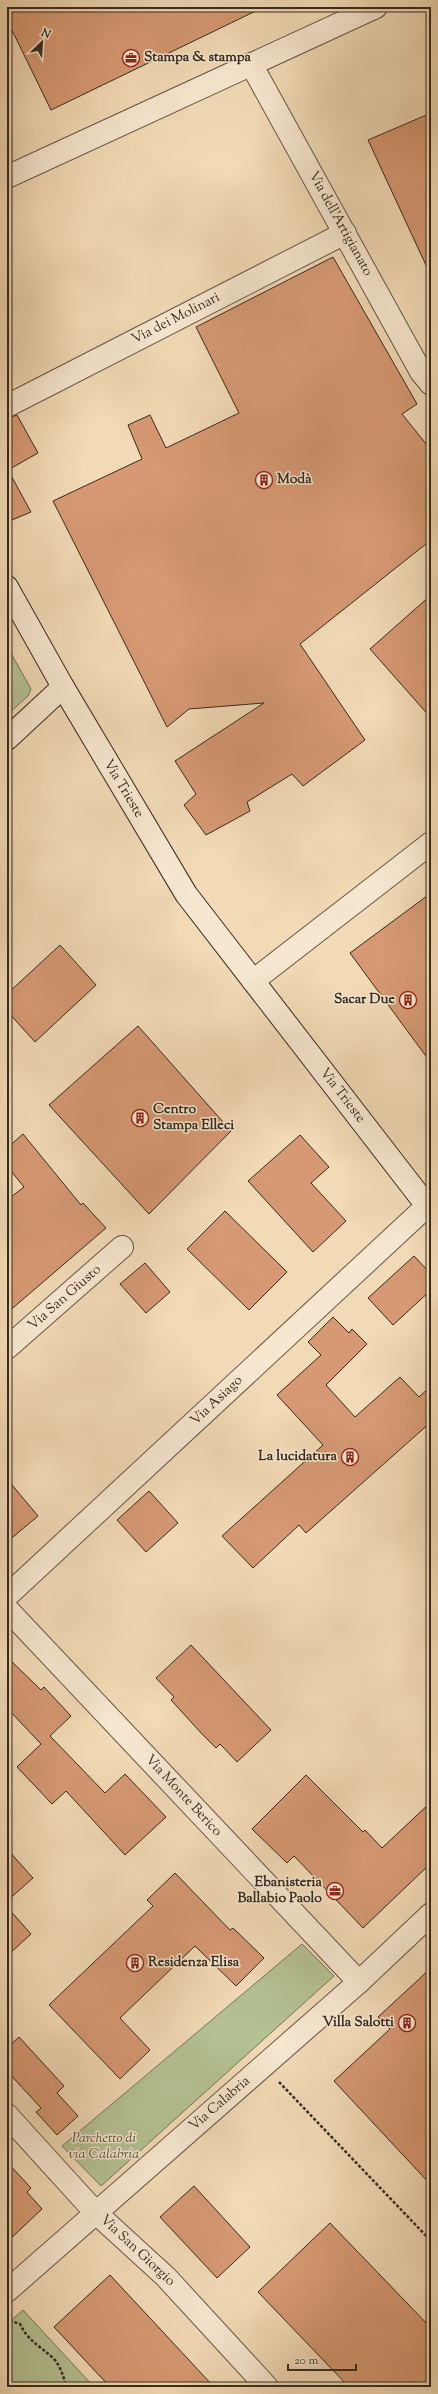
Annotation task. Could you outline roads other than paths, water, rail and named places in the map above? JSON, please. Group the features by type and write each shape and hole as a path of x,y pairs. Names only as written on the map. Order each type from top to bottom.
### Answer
{"street":[{"path":"7,177 376,7"},
{"name":"Via dell'Artigianato","path":"251,64 421,372 431,384"},
{"name":"Via dei Molinari","path":"7,406 345,233"},
{"name":"Via Trieste","path":"7,587 63,687 186,894 429,1208"},
{"path":"7,739 63,687"},
{"path":"253,981 431,844"},
{"name":"Via Asiago","path":"7,1596 429,1208"},
{"name":"Via San Giusto","path":"7,1348 122,1247"},
{"name":"Via Monte Berico","path":"7,1610 359,1982"},
{"name":"Via Calabria","path":"7,2291 359,1982 431,1914"},
{"name":"Via San Giorgio","path":"7,2115 96,2213 166,2277 267,2387"}],"place":[{"name":"Stampa & stampa","path":"131,58"},
{"name":"Modà","path":"264,480"},
{"name":"Sacar Due","path":"408,1000"},
{"name":"Centro Stampa Elleci","path":"140,1118"},
{"name":"La lucidatura","path":"350,1457"},
{"name":"Ebanisteria Ballabio Paolo","path":"335,1891"},
{"name":"Residenza Elisa","path":"135,1963"},
{"name":"Villa Salotti","path":"407,2023"}],"park label":[{"name":"Parchetto di via Calabria","path":"104,2148"}]}
